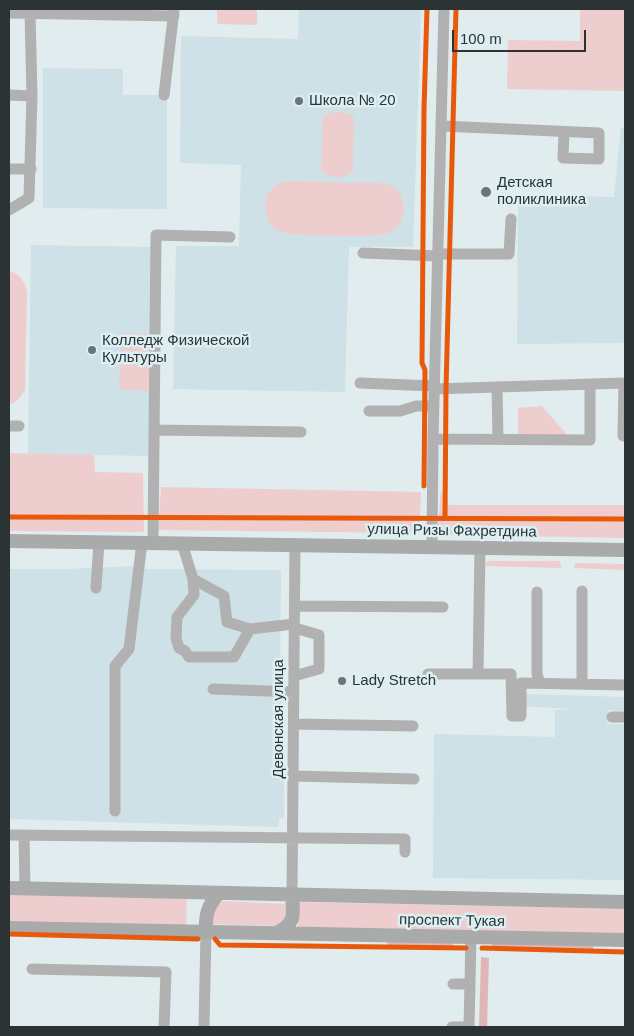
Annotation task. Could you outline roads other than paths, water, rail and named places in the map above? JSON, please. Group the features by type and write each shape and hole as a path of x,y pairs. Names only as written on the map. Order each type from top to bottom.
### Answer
{"main road":[{"name":"улица Ризы Фахретдина","path":"9,541 625,550"},
{"name":"проспект Тукая","path":"9,888 625,902"},
{"path":"206,932 208,908 219,893"},
{"path":"277,933 288,927 293,920 292,894"},
{"name":"проспект Тукая","path":"9,928 625,940"}],"street":[{"path":"432,546 434,387 444,9"},
{"path":"9,13 174,13 164,95"},
{"path":"9,210 29,198 32,96 30,13"},
{"path":"9,95 32,96"},
{"path":"441,126 564,132"},
{"path":"9,169 30,169"},
{"path":"362,254 509,254 511,219"},
{"path":"116,811 115,666 129,649 148,542 154,430 156,235 230,237"},
{"path":"360,383 434,387 624,383 623,436 625,436"},
{"path":"433,439 590,440 590,385"},
{"path":"498,387 498,439"},
{"path":"369,411 400,411 416,406 434,406"},
{"path":"154,430 301,432"},
{"path":"96,588 99,542"},
{"path":"182,543 193,579 194,595 177,617 176,638 179,648 185,651 189,657 234,656 250,629"},
{"name":"Девонская улица","path":"292,894 294,544"},
{"path":"478,674 480,548"},
{"path":"193,579 224,596 227,622 250,629 294,626 319,635 319,669 294,676"},
{"path":"582,591 582,684"},
{"path":"537,592 537,674 540,683"},
{"path":"295,606 443,607"},
{"path":"428,674 512,674 512,716 521,716 521,683 625,685"},
{"path":"213,689 294,692"},
{"path":"612,717 625,717"},
{"path":"294,724 413,726"},
{"path":"293,776 414,779"},
{"path":"9,835 405,839 405,852"},
{"path":"24,836 25,888"},
{"path":"204,1027 206,932"},
{"path":"452,1027 469,1027 471,937"},
{"path":"32,969 166,972 164,1027"},
{"path":"453,984 470,984"}],"place":[{"name":"Школа № 20","path":"299,101"},
{"name":"Детская поликлиника","path":"486,192"},
{"name":"Колледж Физической Культуры","path":"92,350"},
{"name":"Lady Stretch","path":"342,681"}]}
